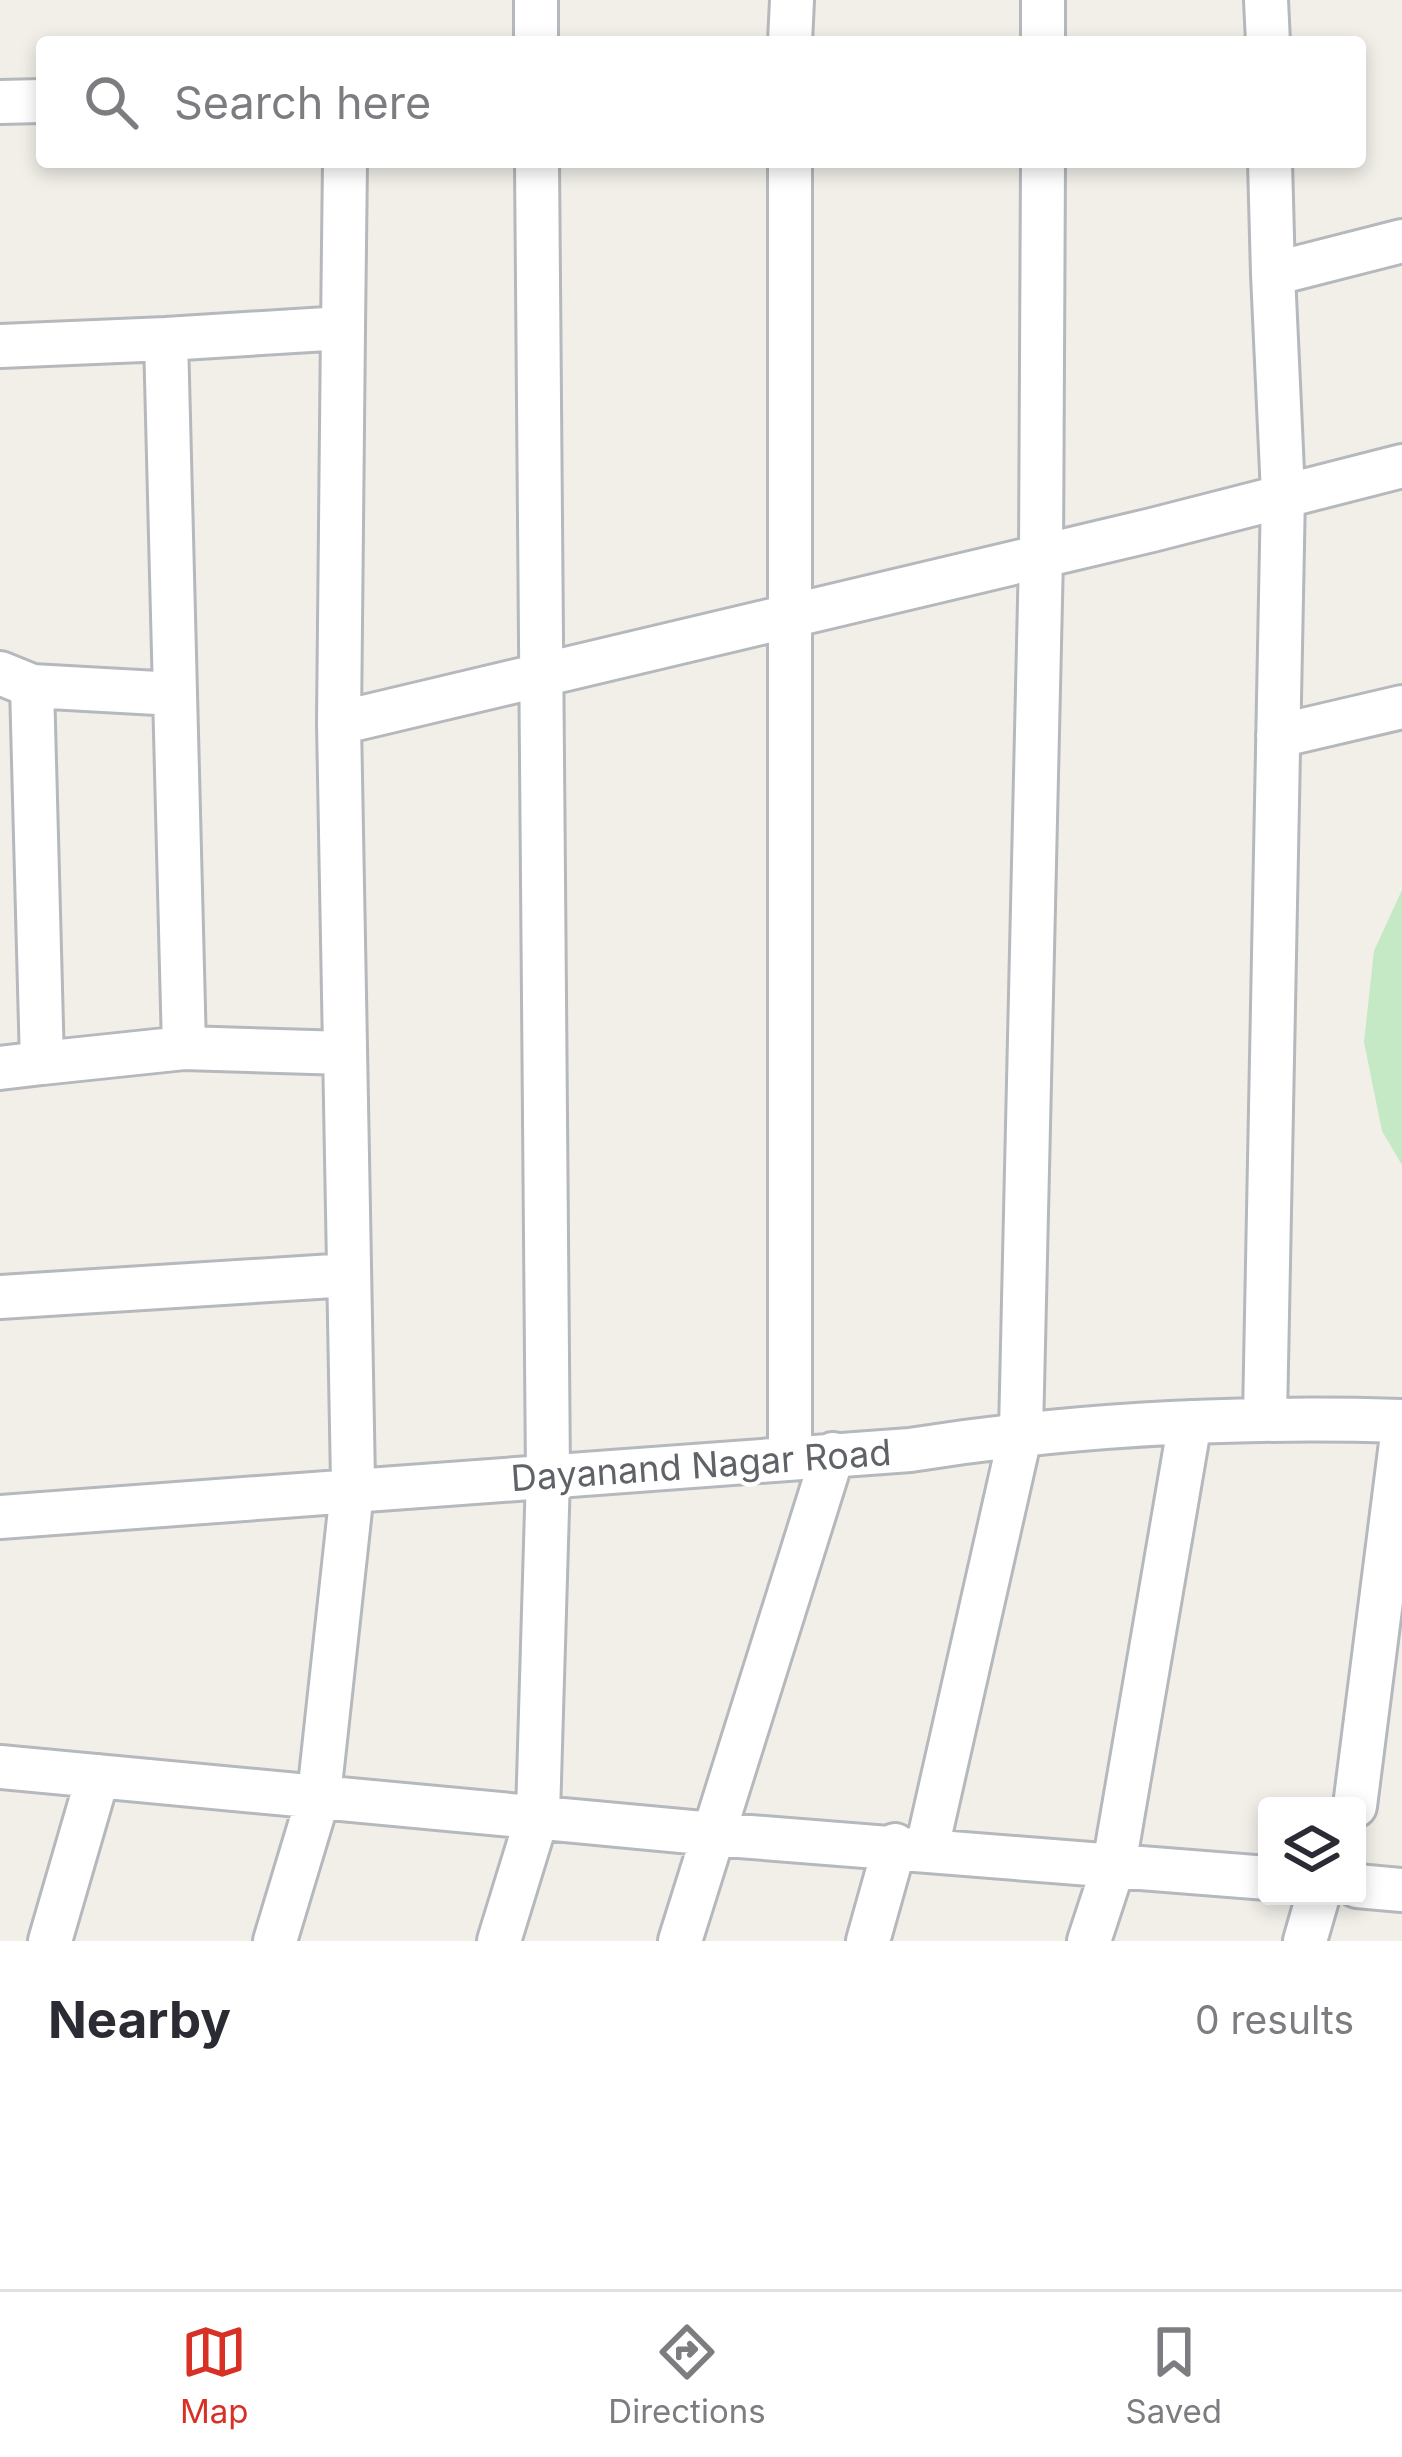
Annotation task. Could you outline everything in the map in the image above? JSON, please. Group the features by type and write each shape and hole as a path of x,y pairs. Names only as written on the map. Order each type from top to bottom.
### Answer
{"street":[{"path":"790,36 792,0"},
{"path":"1043,0 1043,36"},
{"path":"1267,0 1268,36"},
{"path":"0,102 36,101"},
{"path":"275,1941 319,1796 352,1491 339,723 345,168"},
{"path":"499,1941 538,1814 548,1476 537,168"},
{"path":"790,168 790,1458"},
{"path":"868,1941 911,1847 1021,1432 1041,557 1043,168"},
{"path":"1264,1417 1283,494 1270,168"},
{"path":"1273,274 1402,242"},
{"path":"0,346 343,328"},
{"path":"166,339 184,1048"},
{"path":"339,723 1041,557 1402,466"},
{"path":"42,1063 16,680 175,694"},
{"path":"1278,736 1402,707"},
{"path":"0,1068 184,1048 345,1053"},
{"path":"0,1297 349,1275"},
{"name":"Dayanand Nagar Road","path":"0,1516 910,1450 1021,1432 1264,1417 1402,1421"},
{"path":"1089,1941 1114,1865 1190,1421"},
{"path":"1356,1797 1402,1435"},
{"path":"680,1941 833,1454"},
{"path":"0,1767 538,1814 712,1834 1258,1877"},
{"path":"50,1941 98,1776"},
{"path":"1366,1887 1402,1890"},
{"path":"1305,1941 1315,1905"}],"green space":[{"path":"1402,890 1402,1165 1382,1131 1364,1042 1374,951"}]}
